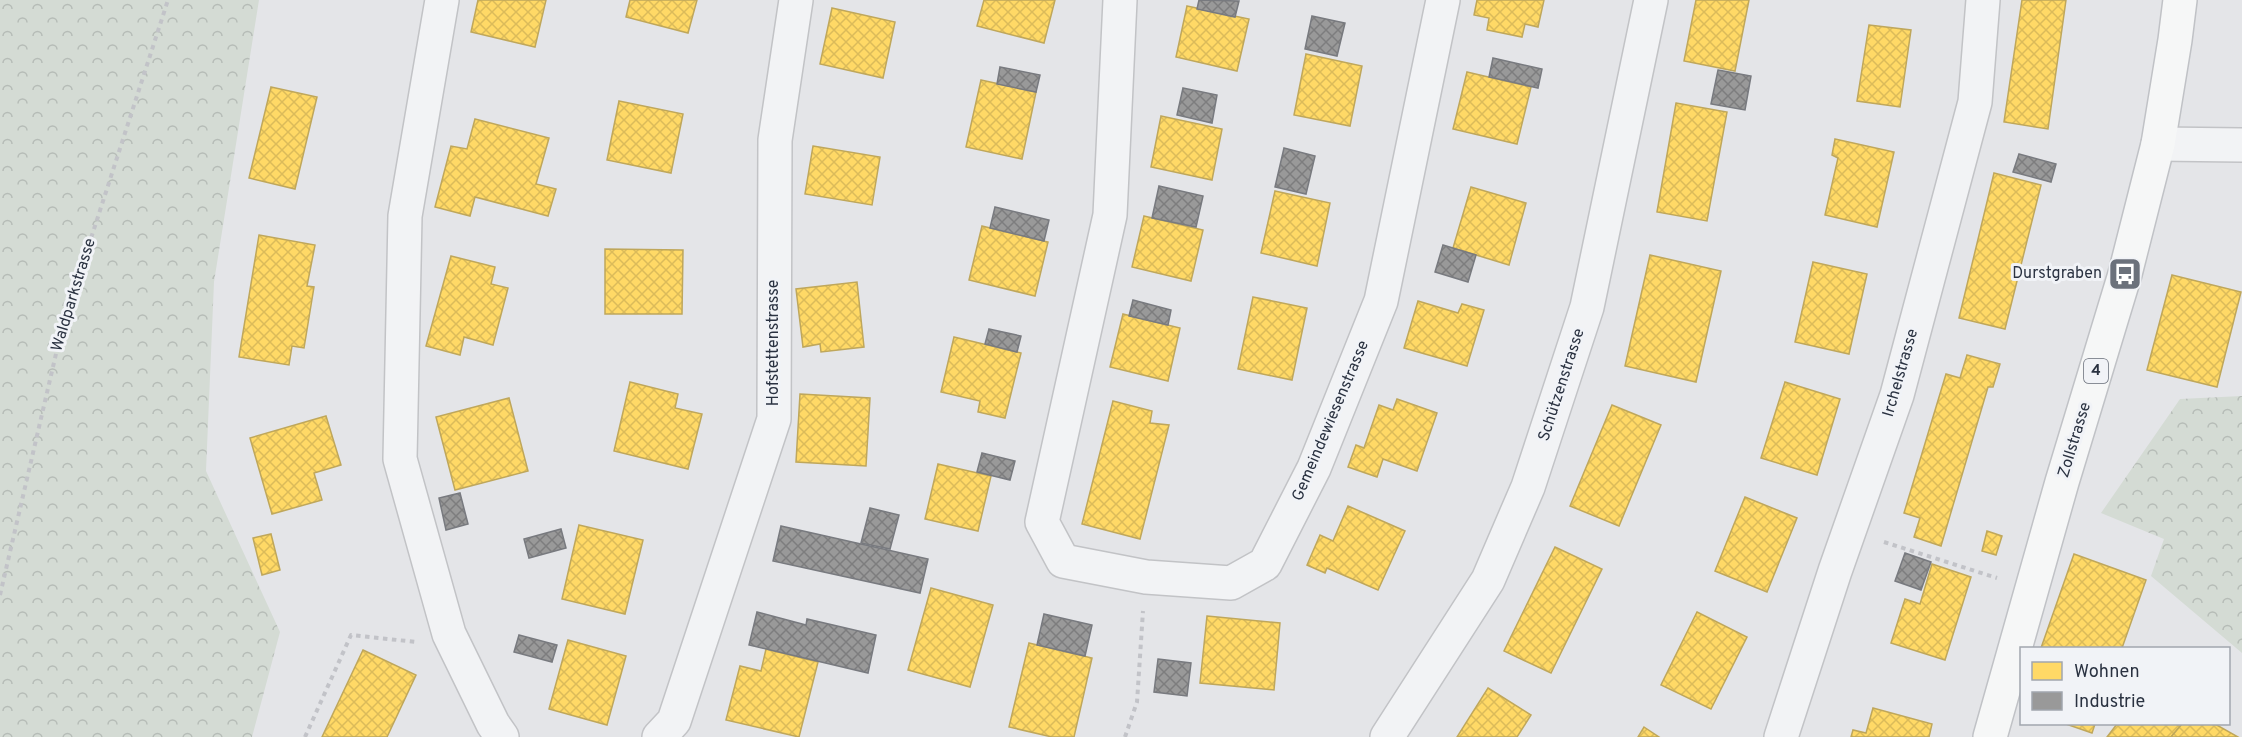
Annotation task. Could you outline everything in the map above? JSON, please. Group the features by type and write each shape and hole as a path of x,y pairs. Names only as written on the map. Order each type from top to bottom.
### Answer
{"main road":[{"name":"Zollstrasse","path":"1990,737 2125,274 2158,144 2180,0"}],"street":[{"path":"442,0 405,216 400,459 449,634 493,724 502,737"},
{"name":"Hofstettenstrasse","path":"659,737 674,721 774,419 775,140 796,0"},
{"name":"Gemeindewiesenstrasse","path":"1120,0 1110,215 1042,522 1064,561 1146,577 1231,583 1265,564 1314,468 1381,302 1443,0"},
{"name":"Schützenstrasse","path":"1387,737 1488,580 1528,487 1587,307 1651,0"},
{"name":"Irchelstrasse","path":"1781,737 1897,395 1975,102 1983,0"},
{"path":"2158,144 2242,145"}],"path":[{"name":"Waldparkstrasse","path":"0,595 62,328 168,0"},
{"path":"1849,532 2032,588"},
{"path":"1125,737 1137,702 1146,577"},
{"path":"305,737 351,635 428,644 449,634"}],"green space":[{"path":"0,0 259,0 214,282 206,471 280,632 252,737 0,737"},
{"path":"2242,396 2242,653 2151,576 2164,539 2101,513 2180,399"}],"building: Wohnen":[{"path":"478,0 546,0 535,47 471,32"},
{"path":"630,0 697,0 688,33 626,17"},
{"path":"984,0 1055,0 1044,43 977,26"},
{"path":"1477,0 1544,0 1538,27 1525,24 1522,37 1487,30 1489,18 1474,15"},
{"path":"1696,0 1749,0 1735,71 1684,61"},
{"path":"2022,0 2066,0 2048,129 2004,122"},
{"path":"1187,6 1249,19 1237,71 1176,57"},
{"path":"832,8 895,22 883,78 820,64"},
{"path":"1869,25 1911,30 1900,107 1857,101"},
{"path":"1306,54 1362,66 1350,126 1294,115"},
{"path":"1467,72 1531,87 1517,144 1453,129"},
{"path":"981,80 1036,92 1022,159 966,147"},
{"path":"271,87 317,97 295,189 249,178"},
{"path":"619,101 683,114 671,173 607,160"},
{"path":"1676,103 1727,112 1707,221 1657,212"},
{"path":"1161,116 1222,129 1212,180 1151,167"},
{"path":"475,119 549,138 536,184 556,189 548,216 475,197 470,216 435,207 451,146 467,149"},
{"path":"1835,139 1894,152 1877,227 1825,215 1838,158 1832,155"},
{"path":"813,146 880,157 872,205 805,194"},
{"path":"1994,173 2041,185 2005,329 1959,318"},
{"path":"1471,187 1526,203 1509,265 1453,248"},
{"path":"1275,191 1330,203 1317,266 1261,253"},
{"path":"1144,216 1203,230 1191,281 1132,267"},
{"path":"982,226 1048,242 1035,296 969,280"},
{"path":"259,235 315,245 307,286 314,287 304,348 292,346 289,365 239,357"},
{"path":"605,249 683,250 682,314 605,314"},
{"path":"1650,255 1721,271 1696,382 1625,366"},
{"path":"451,256 495,267 491,284 508,288 493,345 464,337 460,355 426,346"},
{"path":"1813,262 1867,274 1849,354 1795,342"},
{"path":"2172,275 2241,292 2217,387 2147,370"},
{"path":"857,282 864,347 821,352 820,344 803,347 796,289"},
{"path":"1253,297 1307,308 1292,380 1238,369"},
{"path":"1418,301 1458,313 1462,304 1484,310 1467,366 1404,348"},
{"path":"1123,314 1180,328 1168,381 1110,367"},
{"path":"954,337 1021,353 1005,418 978,412 980,401 941,392"},
{"path":"1967,355 2000,364 1993,387 1988,387 1941,546 1914,537 1920,518 1904,513 1946,374 1960,378"},
{"path":"630,382 678,394 675,408 702,414 688,469 614,451"},
{"path":"1785,382 1840,399 1817,475 1761,458"},
{"path":"800,394 870,398 866,466 796,462"},
{"path":"509,398 528,471 455,490 436,417"},
{"path":"1397,399 1437,413 1417,471 1383,459 1377,477 1348,467 1356,445 1364,448 1379,405 1393,410"},
{"path":"1113,401 1152,411 1150,423 1169,425 1140,539 1082,524"},
{"path":"1612,405 1661,425 1619,526 1570,506"},
{"path":"326,416 341,465 314,473 322,500 272,514 250,438"},
{"path":"938,464 991,476 978,531 925,519"},
{"path":"1745,497 1797,518 1767,592 1715,571"},
{"path":"1348,506 1405,531 1378,590 1327,568 1325,573 1307,565 1320,535 1333,541"},
{"path":"579,525 643,540 625,614 562,599"},
{"path":"1987,531 2002,536 1996,555 1982,551"},
{"path":"271,534 280,570 262,575 253,538"},
{"path":"1555,547 1602,569 1551,673 1504,651"},
{"path":"2074,554 2146,580 2122,647 2041,647"},
{"path":"1932,564 1971,577 1945,660 1891,643 1905,599 1920,604"},
{"path":"931,588 993,605 970,687 908,670"},
{"path":"1697,612 1747,637 1711,709 1661,685"},
{"path":"1207,616 1280,623 1274,690 1200,683"},
{"path":"568,640 626,656 607,725 549,709"},
{"path":"1029,643 1092,658 1074,737 1052,737 1009,727"},
{"path":"766,649 818,662 799,737 726,720 740,666 761,671"},
{"path":"363,650 416,675 387,737 322,737"},
{"path":"1488,688 1531,715 1517,737 1457,737"},
{"path":"1873,708 1932,724 1929,737 1851,737 1853,730 1866,733"},
{"path":"2069,725 2095,725 2092,733"},
{"path":"2116,725 2181,725 2171,737 2107,737"},
{"path":"2181,725 2217,725 2238,737 2171,737"},
{"path":"1644,727 1659,737 1638,737"}],"building: Industrie":[{"path":"1199,0 1239,1 1235,17 1197,9"},
{"path":"1312,16 1345,23 1337,56 1305,49"},
{"path":"1493,58 1542,69 1538,88 1489,77"},
{"path":"1000,67 1040,75 1036,92 997,84"},
{"path":"1718,70 1751,76 1745,110 1711,104"},
{"path":"1183,88 1217,95 1212,123 1177,115"},
{"path":"1284,148 1315,156 1306,194 1275,187"},
{"path":"2019,154 2056,164 2051,182 2013,172"},
{"path":"1159,186 1203,196 1196,227 1152,218"},
{"path":"995,207 1049,220 1044,241 990,228"},
{"path":"1443,245 1476,255 1468,282 1435,272"},
{"path":"1133,300 1171,310 1168,325 1129,316"},
{"path":"989,329 1021,336 1017,352 985,344"},
{"path":"982,453 1015,461 1010,480 977,472"},
{"path":"460,493 468,524 446,530 439,498"},
{"path":"870,508 899,515 890,549 861,543"},
{"path":"781,526 928,559 920,593 773,561"},
{"path":"561,529 566,548 529,558 524,539"},
{"path":"1905,553 1931,562 1921,590 1895,581"},
{"path":"757,612 806,625 807,619 876,635 868,673 749,645"},
{"path":"1044,614 1092,625 1085,656 1037,645"},
{"path":"519,635 557,645 552,662 514,652"},
{"path":"1158,659 1191,663 1187,696 1154,692"}],"place":[{"name":"Durstgraben","path":"2125,274"}]}
